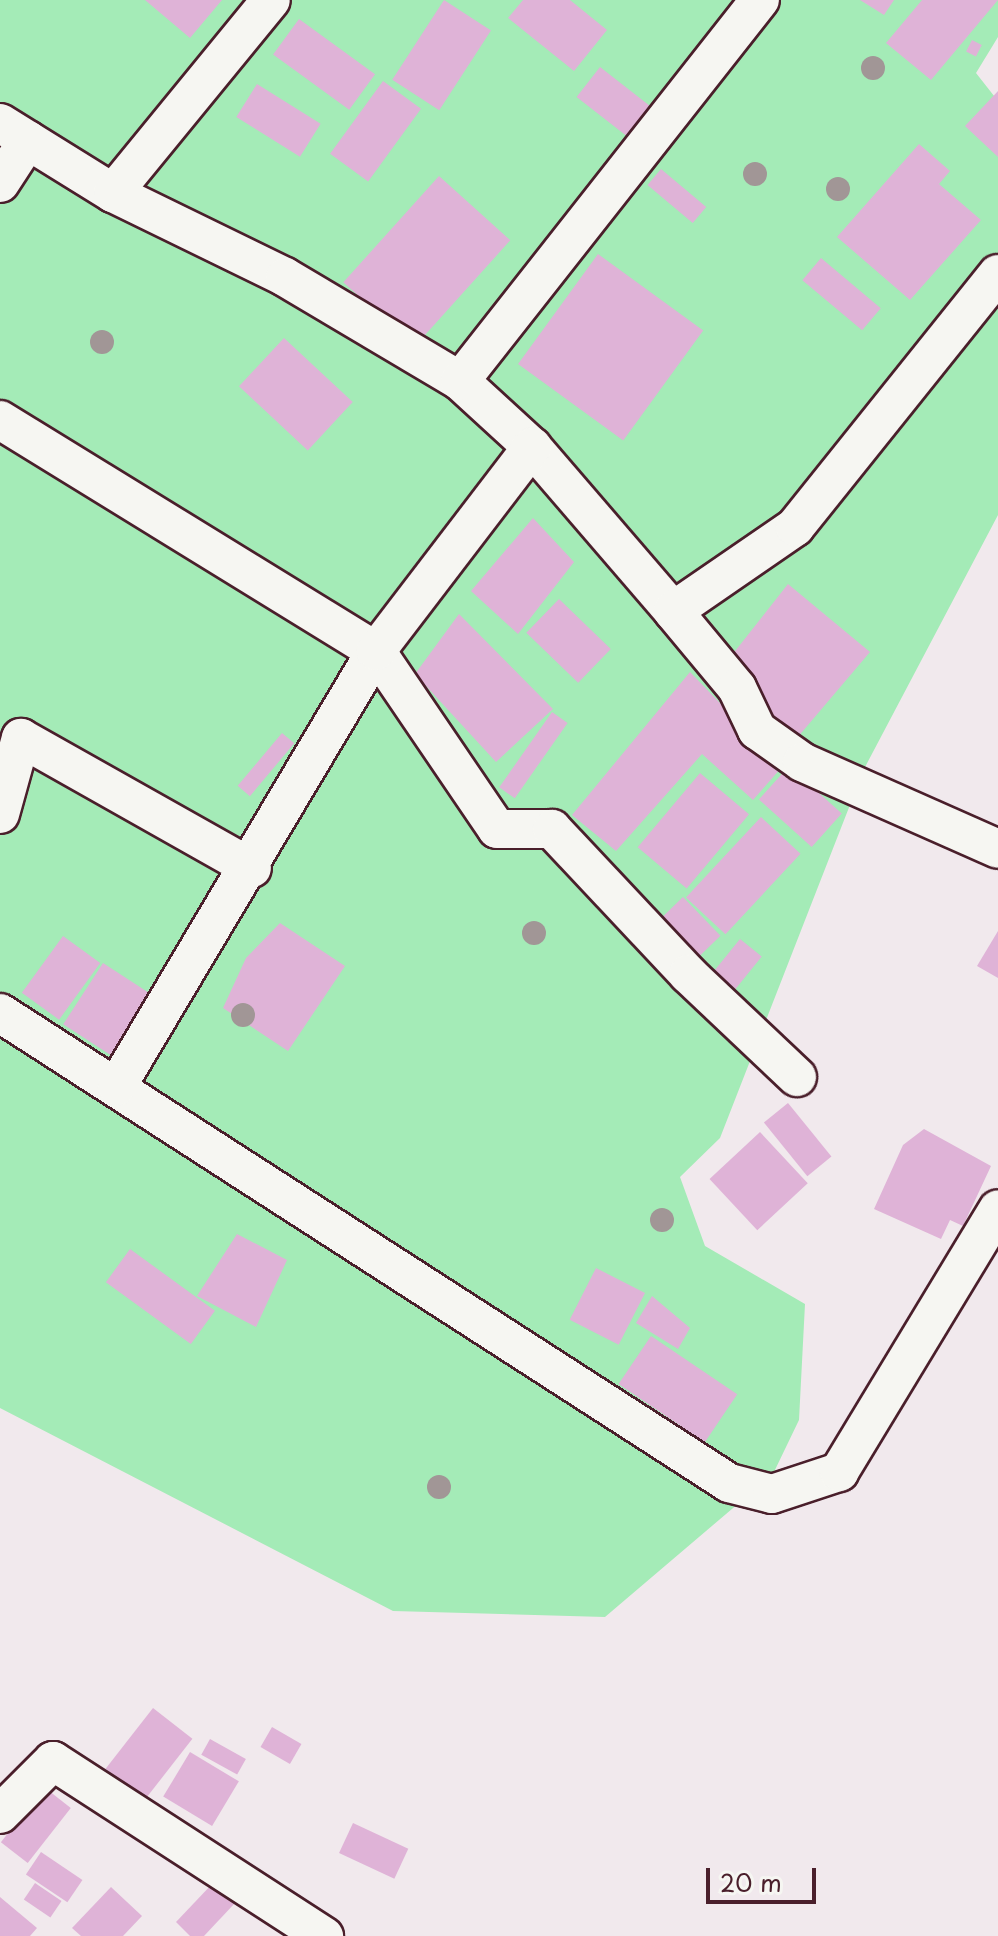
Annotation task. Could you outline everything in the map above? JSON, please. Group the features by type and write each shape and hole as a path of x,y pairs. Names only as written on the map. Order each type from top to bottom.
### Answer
{"street":[{"path":"113,193 271,0"},
{"path":"460,381 760,0"},
{"path":"0,183 14,132 113,193 285,277 460,381 532,447 673,611 737,688 757,730 802,762 998,849"},
{"path":"673,611 795,527 998,274"},
{"path":"0,420 376,651 497,829 552,829 688,974 797,1077"},
{"path":"117,1086 252,868 376,651 532,447"},
{"path":"0,814 21,738 252,868"},
{"path":"0,1013 729,1483 772,1494 839,1472 998,1209"},
{"path":"0,1814 53,1761 324,1936"}],"green space":[{"path":"0,0 998,0 998,37 976,73 998,101 998,515 864,769 720,1138 680,1177 705,1246 805,1304 799,1420 773,1474 605,1617 393,1611 0,1408"}],"building":[{"path":"145,0 222,0 190,38"},
{"path":"444,0 491,30 439,110 392,80"},
{"path":"523,0 570,0 607,30 574,71 508,18"},
{"path":"860,0 894,0 884,15"},
{"path":"922,0 998,0 931,80 886,43"},
{"path":"299,19 375,74 349,110 273,55"},
{"path":"972,40 982,45 976,57 966,52"},
{"path":"600,67 657,111 633,141 577,97"},
{"path":"383,81 421,109 368,181 330,154"},
{"path":"257,84 321,124 300,157 236,117"},
{"path":"998,91 998,157 965,126"},
{"path":"919,144 950,171 939,184 981,220 910,300 837,237"},
{"path":"661,169 706,207 693,223 648,185"},
{"path":"439,176 510,240 415,347 343,282"},
{"path":"598,254 703,330 623,440 518,364"},
{"path":"821,258 881,308 862,330 802,280"},
{"path":"284,338 353,402 308,450 239,386"},
{"path":"533,518 574,562 518,634 471,591"},
{"path":"788,584 870,652 791,745 728,660"},
{"path":"559,599 611,649 578,683 526,633"},
{"path":"459,614 553,709 496,762 415,674"},
{"path":"690,672 782,767 753,800 702,754 616,851 572,815"},
{"path":"552,712 568,723 515,798 499,787"},
{"path":"282,733 294,743 250,796 238,786"},
{"path":"789,766 842,814 812,847 759,799"},
{"path":"700,773 749,814 687,888 638,847"},
{"path":"761,817 800,854 725,934 686,897"},
{"path":"683,897 721,936 697,959 659,920"},
{"path":"280,923 345,966 288,1051 223,1008 246,958"},
{"path":"998,931 998,978 977,966"},
{"path":"63,936 100,963 59,1020 22,993"},
{"path":"740,939 762,957 727,999 705,982"},
{"path":"103,963 154,996 114,1057 63,1024"},
{"path":"788,1103 831,1157 807,1176 764,1123"},
{"path":"924,1129 991,1166 963,1226 950,1220 941,1239 874,1209 903,1145"},
{"path":"760,1132 808,1183 757,1230 710,1179"},
{"path":"237,1234 287,1260 256,1327 197,1296"},
{"path":"130,1249 215,1311 191,1344 106,1282"},
{"path":"596,1268 645,1293 619,1345 570,1320"},
{"path":"652,1296 690,1328 678,1349 636,1323"},
{"path":"651,1336 737,1394 705,1442 619,1384"},
{"path":"153,1708 192,1739 145,1799 106,1769"},
{"path":"272,1727 301,1744 290,1764 260,1747"},
{"path":"210,1739 246,1759 237,1775 201,1755"},
{"path":"190,1752 239,1781 212,1826 163,1797"},
{"path":"44,1787 71,1808 28,1863 1,1842"},
{"path":"353,1823 408,1849 394,1879 339,1853"},
{"path":"41,1852 82,1880 67,1902 26,1874"},
{"path":"35,1883 62,1901 50,1917 24,1900"},
{"path":"213,1883 235,1903 204,1936 190,1936 176,1922"},
{"path":"111,1887 142,1916 123,1936 81,1936 72,1928"},
{"path":"0,1897 37,1928 30,1936 0,1936"}]}
